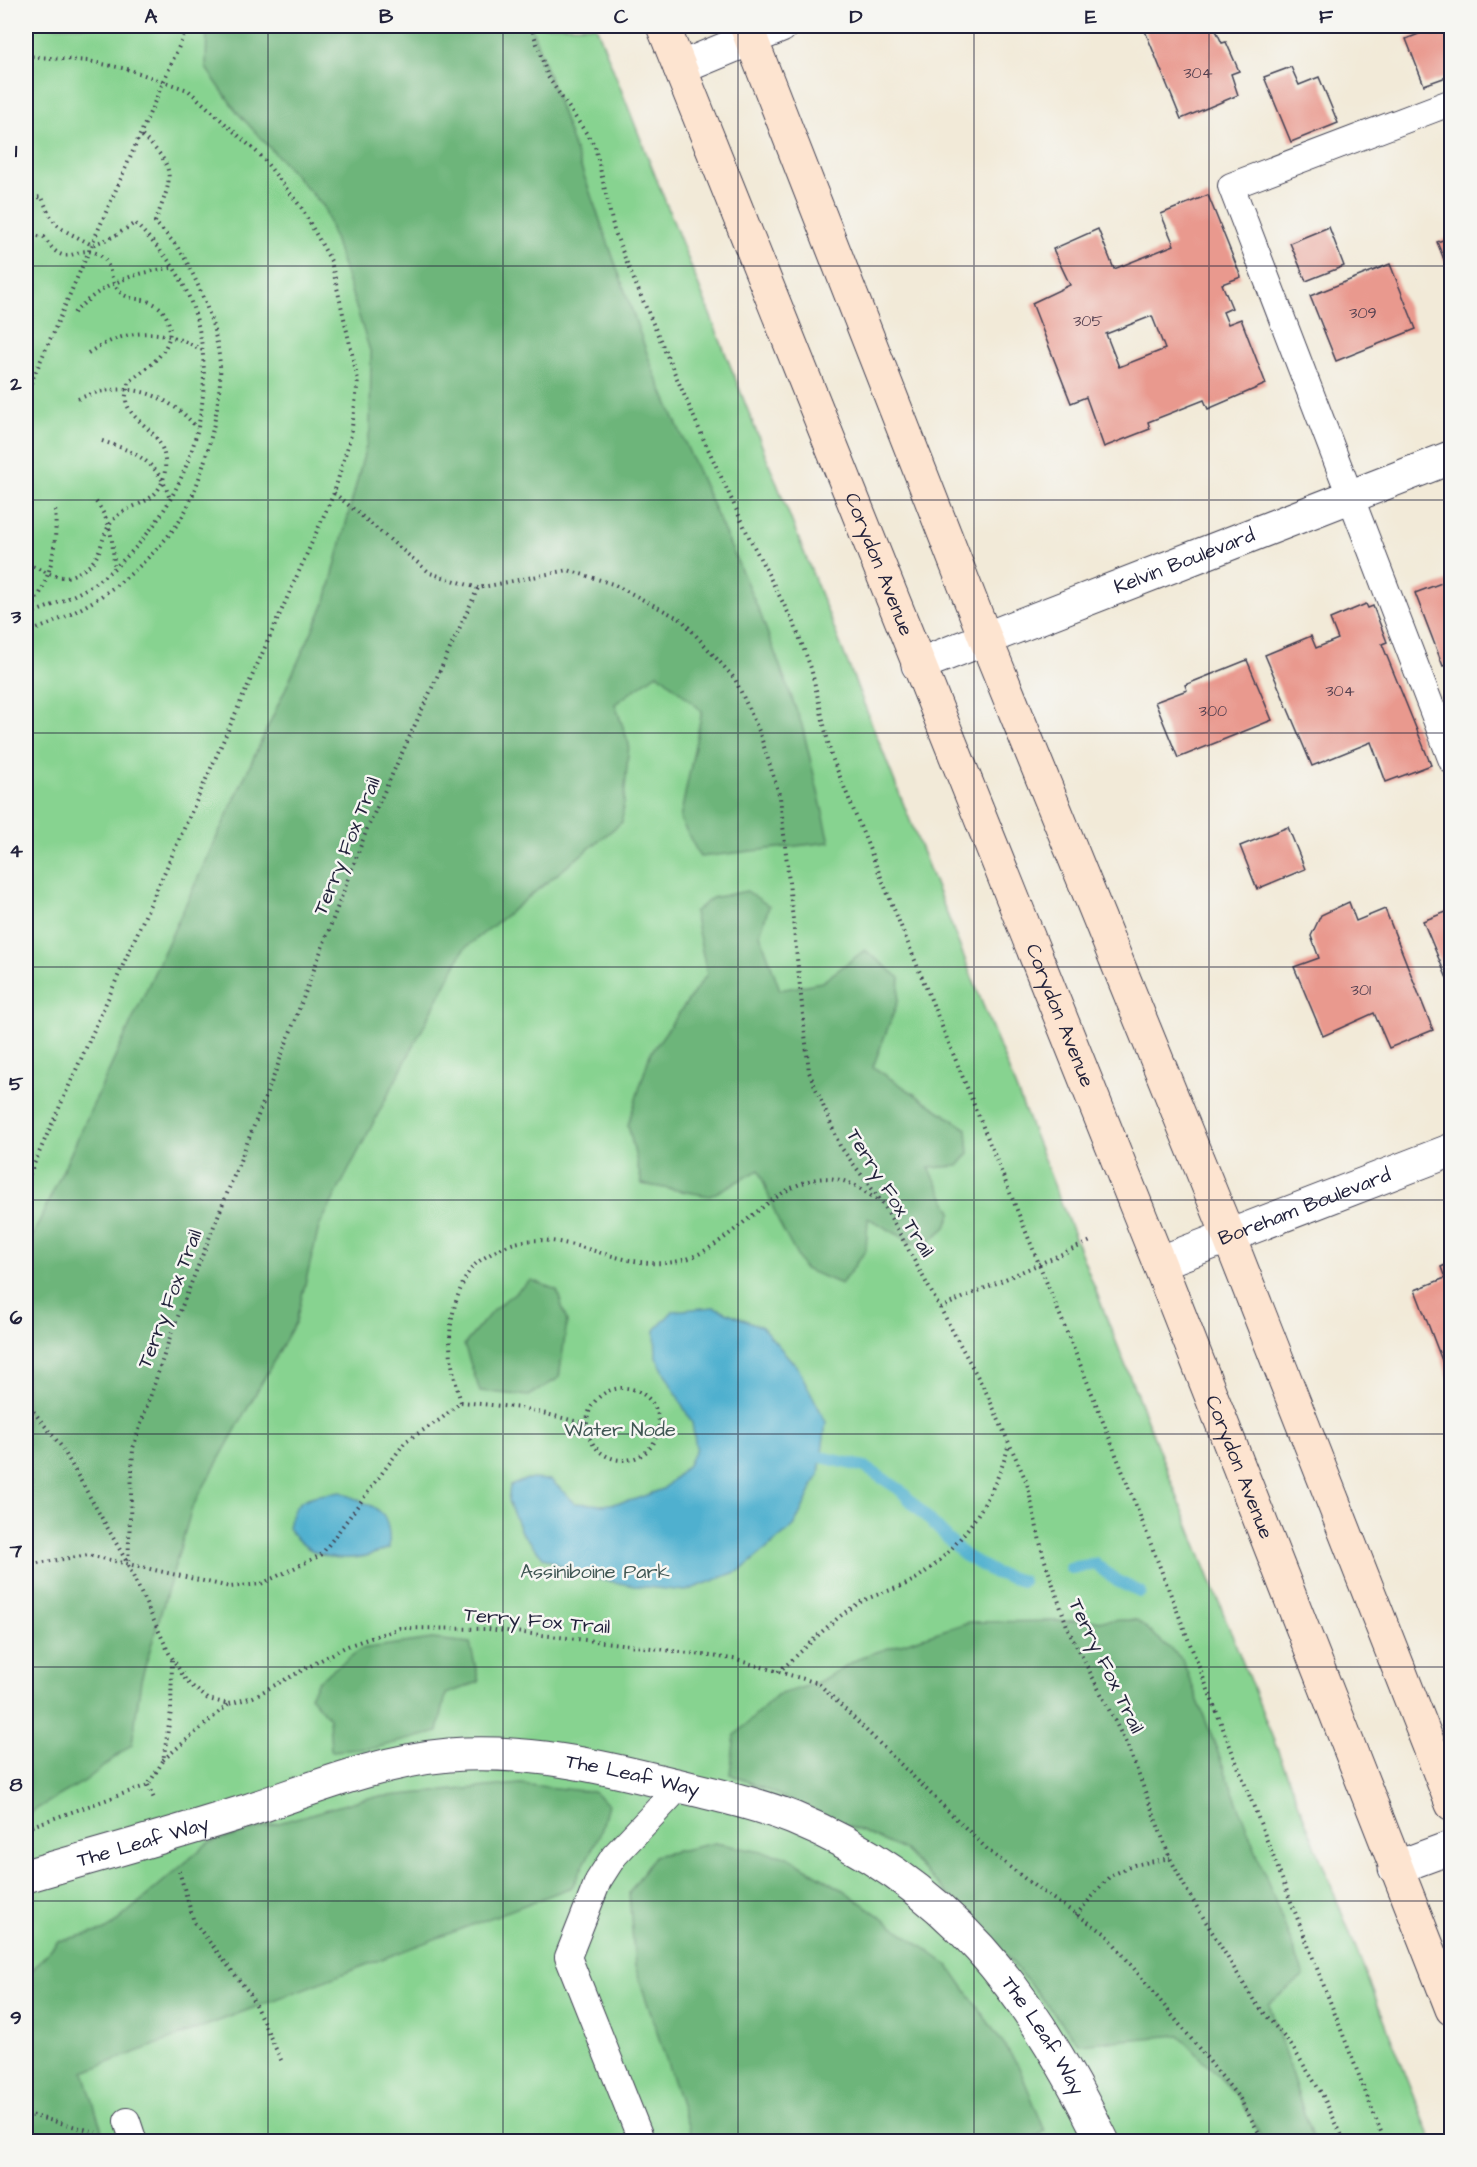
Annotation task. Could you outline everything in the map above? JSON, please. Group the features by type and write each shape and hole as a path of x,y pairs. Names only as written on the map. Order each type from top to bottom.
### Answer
{"main road":[{"name":"Corydon Avenue","path":"663,26 1159,1263 1452,2009"},
{"path":"748,32 986,640 1229,1237 1452,1804"}],"street":[{"path":"680,68 748,32 781,26"},
{"name":"Kelvin Boulevard","path":"918,665 1452,457"},
{"name":"Boreham Boulevard","path":"1159,1263 1452,1150"},
{"name":"The Leaf Way","path":"26,1876 168,1836 343,1779 397,1764 448,1755 513,1755 565,1760 680,1786 792,1818 834,1837 898,1874 939,1907 980,1946 1019,1995 1058,2054 1103,2142"},
{"path":"1395,1868 1452,1847"}],"lane":[{"path":"1452,102 1231,186 1348,498 1452,761"},
{"path":"642,2142 568,1957 598,1881 614,1856 680,1786"}],"path":[{"path":"26,394 188,26"},
{"path":"531,26 548,77 595,146 614,230 630,271 708,448 795,626 811,668 831,755 1039,1264 1385,2142"},
{"path":"26,56 88,61 165,81 188,90 261,156 301,207 331,261 358,380 351,435 334,493 26,1182"},
{"path":"26,633 50,625 94,601 139,568 177,524 198,481 212,436 220,366 208,309 183,255 155,222 171,182 162,153 141,135"},
{"path":"26,198 42,197 49,215 65,233 92,245 112,237 135,223 181,278 196,317 204,351 203,398 193,450 170,500 135,547 114,566 87,587 50,608 27,615"},
{"path":"26,234 44,237 53,251 68,257 89,250 99,254 110,265 120,292 135,299 150,302 164,311 171,329 160,357 129,381 126,400 133,414 157,435 165,458 165,474 156,493 118,515 104,533 101,552 92,565 71,576 48,575 26,564"},
{"path":"74,313 100,290 115,282 134,274 172,268"},
{"path":"88,353 118,337 152,332 169,336 204,351"},
{"path":"78,399 94,392 128,389 162,398 197,428"},
{"path":"102,441 131,450 144,459 162,481 170,500"},
{"path":"334,493 430,573 478,588"},
{"path":"96,502 110,526 114,566"},
{"path":"27,615 48,575 55,535 55,508"},
{"name":"Terry Fox Trail","path":"1263,2142 1240,2099 1106,1934 988,1850 818,1683 734,1659 621,1644 488,1629 400,1628 347,1646 253,1697 229,1704 208,1699 187,1682 172,1659 128,1564 133,1449 171,1334 273,1078 368,829 478,588 568,570 613,584 682,620 735,679 759,731 780,797 809,1072 840,1146 884,1204 987,1394 1027,1483 1043,1555 1068,1629 1129,1749 1170,1858 1186,1889 1254,2001 1291,2045 1322,2094 1345,2142"},
{"path":"461,1402 448,1341 454,1304 471,1265 511,1242 549,1239 644,1263 683,1261 723,1242 786,1189 818,1178 848,1182 884,1204"},
{"path":"940,1308 1091,1241"},
{"path":"625,1388 646,1396 658,1416 658,1428 648,1449 638,1456 615,1459 595,1446 589,1436 587,1424 594,1402 613,1389 625,1388"},
{"path":"26,1402 61,1446 128,1564"},
{"path":"26,1565 88,1555 230,1587 261,1584 321,1555 406,1441 441,1419 461,1402 522,1408 587,1424"},
{"path":"778,1672 830,1623 861,1602 912,1581 940,1561 983,1507 1002,1472 1009,1443"},
{"path":"163,1761 171,1711 172,1659"},
{"path":"26,1828 148,1785 163,1761 229,1704"},
{"path":"148,1785 168,1836 194,1922 250,1994 284,2064"},
{"path":"1076,1914 1110,1876 1134,1865 1170,1858"},
{"path":"26,2114 132,2135"}],"green space":[{"name":"Assiniboine Park","path":"26,26 596,26 1432,2141 26,2141"},
{"path":"207,26 531,26 653,370 760,613 802,725 830,842 700,857 680,819 702,711 658,673 615,704 629,744 622,822 464,949 319,1227 296,1321 192,1508 141,1680 132,1744 85,1781 26,1815 26,1250 326,601 370,431 371,354 324,207 237,112 206,68"},
{"path":"747,891 769,906 760,934 780,990 822,982 865,950 900,978 898,1001 873,1067 967,1129 969,1153 958,1166 929,1168 952,1212 946,1227 922,1248 868,1218 866,1250 841,1284 804,1269 778,1221 759,1170 710,1196 642,1184 628,1125 650,1054 707,974 694,912 712,898"},
{"path":"531,1280 557,1290 567,1322 559,1378 529,1396 480,1391 464,1345 494,1309"},
{"path":"1137,1620 1182,1659 1304,1976 1269,2004 1313,2141 1264,2141 1240,2099 1179,2035 1079,2044 1002,1950 904,1850 730,1774 735,1735 777,1695 817,1683 861,1657 969,1622"},
{"path":"432,1639 470,1643 479,1682 446,1694 438,1732 374,1748 331,1751 329,1718 310,1696 318,1681 361,1649"},
{"path":"520,1784 593,1792 608,1804 601,1832 572,1887 84,2072 105,2141 26,2141 26,1977 58,1941 107,1930 208,1843 367,1798"},
{"path":"715,1843 788,1857 843,1890 949,1966 1018,2065 1045,2131 1030,2142 891,2142 875,2135 848,2142 693,2141 635,1966 629,1893 654,1856"}],"water":[{"path":"714,1307 762,1327 798,1368 826,1422 819,1474 794,1526 741,1570 686,1591 635,1586 581,1576 544,1558 521,1532 508,1501 510,1486 527,1479 551,1480 575,1503 604,1505 633,1500 663,1489 688,1465 696,1448 692,1423 656,1357 655,1330 673,1311"},
{"path":"341,1492 371,1506 384,1516 389,1534 389,1548 362,1557 334,1558 309,1549 288,1528 294,1509 299,1503 313,1496"}],"building":[{"path":"1143,26 1214,26 1222,43 1226,42 1239,71 1231,74 1238,95 1181,119"},
{"path":"1439,26 1447,26 1452,37 1452,75 1424,85 1406,39"},
{"path":"1291,67 1299,85 1319,77 1338,123 1291,142 1264,77"},
{"path":"1208,195 1241,277 1222,284 1232,308 1223,312 1228,324 1241,319 1266,384 1208,409 1204,400 1148,422 1150,429 1104,447 1086,397 1071,403 1032,303 1070,285 1053,249 1098,229 1114,269 1174,245 1161,214","holes":["1152,316 1165,349 1119,367 1106,334"]},
{"path":"1329,227 1344,266 1306,281 1290,243"},
{"path":"1452,237 1452,277 1451,277 1437,242"},
{"path":"1390,264 1416,329 1336,361 1310,296"},
{"path":"1452,579 1452,663 1443,666 1415,593"},
{"path":"1366,604 1368,608 1373,606 1387,642 1382,644 1431,765 1386,782 1371,742 1312,766 1265,655 1311,636 1316,648 1338,639 1330,619"},
{"path":"1247,660 1272,720 1178,758 1155,702 1187,690 1185,685"},
{"path":"1288,827 1305,869 1257,889 1240,846"},
{"path":"1349,902 1356,921 1385,909 1433,1030 1389,1048 1374,1013 1323,1036 1294,967 1319,958 1311,936 1321,915"},
{"path":"1451,910 1451,988 1423,921"},
{"path":"1452,1262 1451,1384 1415,1290 1445,1278 1441,1267"}],"waterway":[{"path":"821,1457 865,1467 899,1489 964,1555 995,1573 1022,1581"},
{"path":"1071,1568 1095,1564 1117,1581 1140,1592"}],"park label":[{"name":"Water Node","path":"620,1430"}]}
